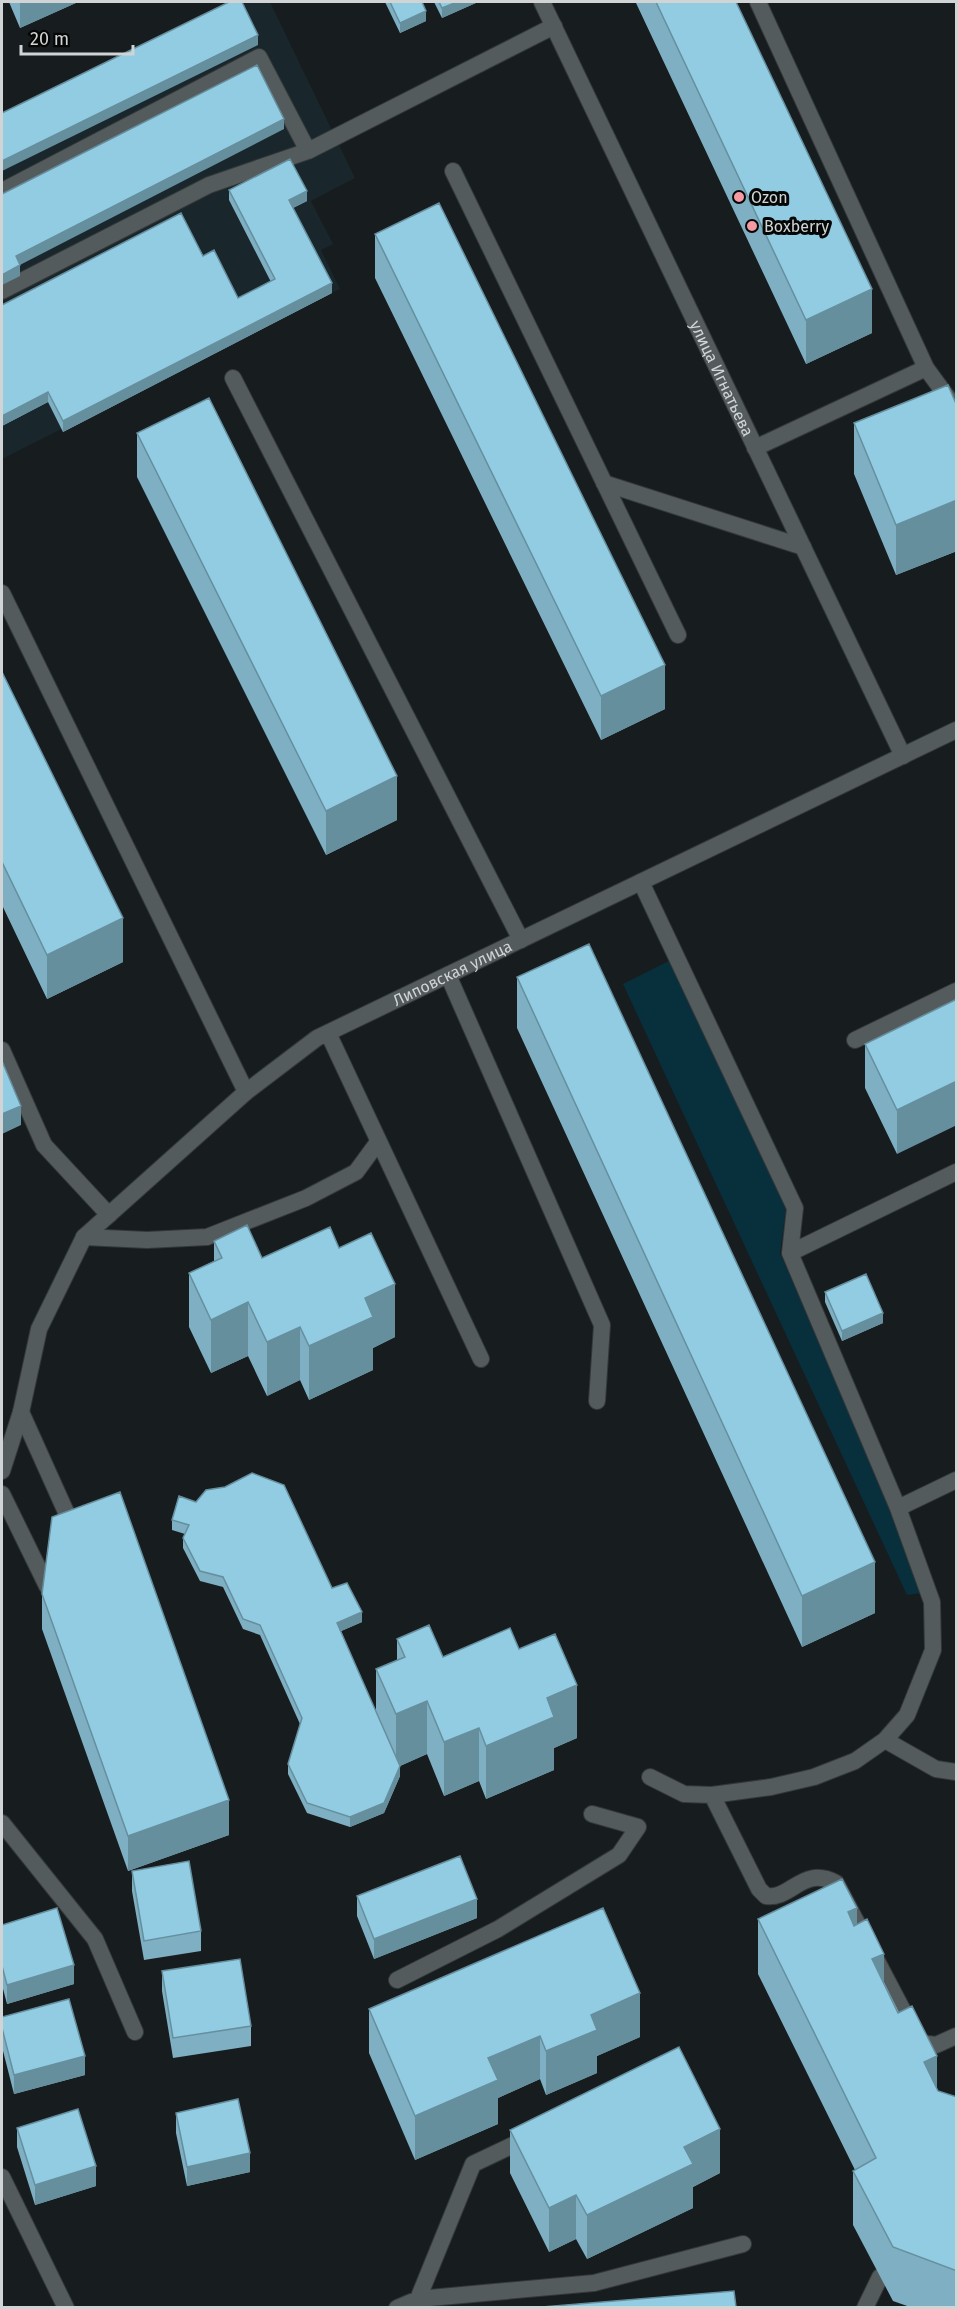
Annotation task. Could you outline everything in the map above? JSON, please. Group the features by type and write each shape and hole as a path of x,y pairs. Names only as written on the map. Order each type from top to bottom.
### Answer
{"street":[{"name":"улица Игнатьева","path":"542,2 903,756"},
{"path":"758,2 926,368 957,409"},
{"path":"2,291 209,185 308,151 554,26"},
{"path":"2,191 260,57 308,151"},
{"path":"453,171 678,635"},
{"path":"755,448 926,368"},
{"path":"233,378 521,940"},
{"path":"604,483 803,547"},
{"path":"2,593 246,1092"},
{"name":"Липовская улица","path":"2,1471 21,1412 39,1329 84,1237 246,1092 317,1038 957,729"},
{"path":"641,882 795,1208 790,1253 898,1508 932,1602 933,1650 907,1715 885,1740 855,1761 814,1777 771,1787 712,1795 684,1794 650,1777"},
{"path":"448,975 602,1325 597,1401"},
{"path":"855,1040 957,991"},
{"path":"328,1033 481,1359"},
{"path":"2,1050 44,1145 109,1215"},
{"path":"84,1237 147,1240 207,1237 306,1198 356,1172 378,1142"},
{"path":"790,1253 957,1172"},
{"path":"21,1412 79,1542"},
{"path":"898,1508 957,1480"},
{"path":"2,1494 47,1586"},
{"path":"885,1740 936,1769 957,1772"},
{"path":"712,1795 759,1889 766,1896 772,1897 807,1879 825,1877 836,1883 920,2043 936,2045 957,2036"},
{"path":"397,1980 498,1929 619,1855 638,1827 592,1814"},
{"path":"2,1823 94,1939 135,2032"},
{"path":"418,2299 473,2164 546,2130"},
{"path":"2,2177 66,2307"},
{"path":"397,2307 418,2299 594,2283 743,2244"},
{"path":"865,2307 880,2277"}],"shaded area":[{"path":"236,2 270,2 355,178 311,201 333,244 321,250 340,289 2,459 2,113"},
{"path":"669,961 786,1209 780,1253 891,1511 922,1593 907,1595 623,984"}],"building":[{"path":"229,2 242,2 258,35 2,161 2,113"},
{"path":"390,2 422,2 426,11 400,23"},
{"path":"439,2 457,2 442,8"},
{"path":"656,2 736,2 872,289 806,320"},
{"path":"257,65 284,119 16,256 20,265 2,275 2,194"},
{"path":"290,159 307,191 289,200 332,283 63,421 48,392 2,416 2,305 181,213 203,256 214,250 238,298 275,279 229,190"},
{"path":"439,203 665,665 601,696 375,234"},
{"path":"948,385 957,406 957,500 896,525 854,423"},
{"path":"209,398 397,776 326,811 137,433"},
{"path":"2,672 123,918 47,955 2,862"},
{"path":"589,944 875,1562 802,1596 517,977"},
{"path":"957,999 957,1081 897,1110 865,1044"},
{"path":"2,1061 21,1106 2,1114"},
{"path":"247,1225 262,1258 330,1227 339,1248 371,1233 395,1284 365,1298 373,1317 309,1346 300,1327 267,1342 248,1302 211,1320 189,1273 222,1258 214,1241"},
{"path":"866,1274 883,1313 842,1331 825,1292"},
{"path":"252,1473 284,1485 332,1588 347,1583 362,1612 337,1623 400,1766 384,1803 350,1817 307,1803 288,1764 302,1718 260,1625 243,1619 223,1577 200,1571 183,1538 189,1525 172,1520 179,1496 196,1502 206,1490 225,1487"},
{"path":"120,1492 229,1800 128,1836 42,1594 52,1517"},
{"path":"429,1625 443,1657 510,1628 519,1649 555,1634 577,1685 547,1698 554,1717 486,1746 479,1728 444,1742 427,1701 396,1714 376,1669 405,1657 397,1639"},
{"path":"460,1856 477,1899 374,1939 357,1896"},
{"path":"189,1861 201,1931 144,1941 132,1871"},
{"path":"842,1879 857,1908 848,1912 854,1926 867,1919 884,1954 872,1959 898,2013 912,2006 937,2056 924,2062 938,2091 957,2097 957,2271 893,2247 853,2171 876,2158 758,1919"},
{"path":"57,1908 74,1965 7,1985 2,1966 2,1925"},
{"path":"603,1908 640,1993 591,2015 597,2030 546,2051 540,2036 488,2058 498,2080 415,2116 369,2009"},
{"path":"240,1959 251,2026 173,2038 162,1971"},
{"path":"69,1999 85,2056 14,2075 2,2028 2,2017"},
{"path":"679,2047 720,2129 684,2147 693,2164 587,2215 576,2195 549,2208 510,2130"},
{"path":"238,2099 250,2153 187,2167 176,2113"},
{"path":"78,2109 96,2166 35,2185 17,2128"},
{"path":"734,2291 736,2307 542,2307"}],"place":[{"name":"Ozon","path":"739,197"},
{"name":"Boxberry","path":"752,226"}]}
